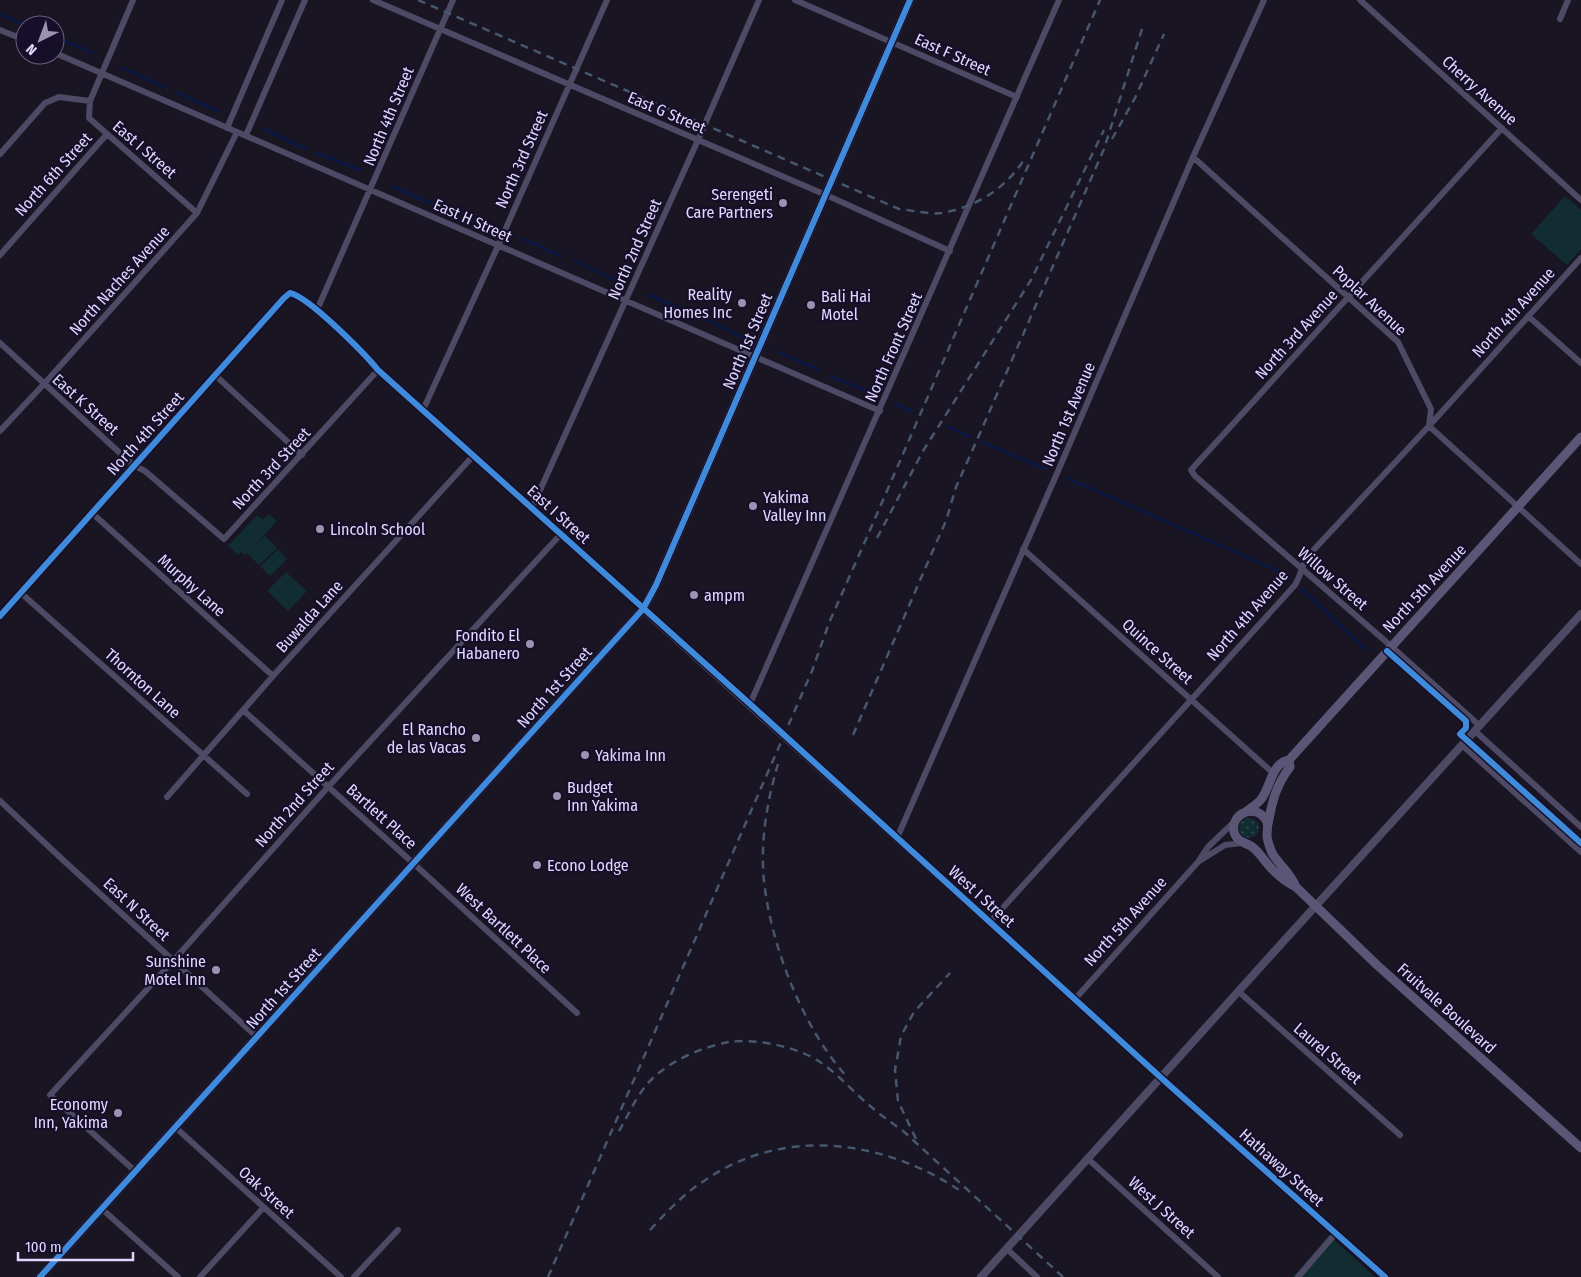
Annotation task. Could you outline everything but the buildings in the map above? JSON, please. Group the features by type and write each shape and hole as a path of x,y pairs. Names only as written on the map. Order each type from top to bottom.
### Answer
{"main road":[{"name":"North 1st Street","path":"40,1277 643,609 656,586 910,0"},
{"name":"North 5th Avenue","path":"1247,811 1262,798 1274,773 1283,761 1289,760 1581,437"},
{"name":"North 5th Avenue","path":"1268,824 1277,785 1290,767 1289,760"},
{"path":"1235,821 1238,816 1247,811 1253,811 1262,815 1268,824"},
{"name":"Fruitvale Boulevard","path":"1235,821 1235,836 1288,883 1296,887 1377,965 1581,1148"},
{"name":"Fruitvale Boulevard","path":"1268,824 1267,835 1272,852 1293,878 1296,887"},
{"path":"1246,844 1260,843 1267,835"}],"street":[{"path":"0,154 45,102 59,97 90,101 133,0"},
{"path":"228,128 282,0"},
{"path":"246,136 305,0"},
{"name":"East G Street","path":"373,0 826,195 950,251"},
{"name":"North 4th Street","path":"0,616 133,465 290,294 296,294 317,310 453,0"},
{"name":"North 3rd Street","path":"423,410 607,0"},
{"name":"North 2nd Street","path":"532,508 626,302 759,0"},
{"name":"East F Street","path":"795,0 1017,97"},
{"name":"North Front Street","path":"750,704 1059,0"},
{"name":"North 1st Avenue","path":"897,838 1193,157 1264,0"},
{"name":"Cherry Avenue","path":"1360,0 1581,200"},
{"path":"1560,19 1568,0"},
{"path":"0,30 15,36"},
{"name":"East H Street","path":"65,58 880,411"},
{"name":"East I Street","path":"90,101 89,118 197,213"},
{"name":"North 3rd Avenue","path":"1192,470 1502,128"},
{"name":"North Naches Avenue","path":"0,431 197,213 237,132"},
{"name":"North 6th Street","path":"0,255 107,134"},
{"name":"Poplar Avenue","path":"1193,157 1398,342 1430,409 1429,426"},
{"name":"North 4th Avenue","path":"990,922 1294,584 1300,577 1308,556 1581,258"},
{"name":"East I Street","path":"317,310 371,361 378,370 784,735"},
{"path":"1528,316 1581,363"},
{"name":"East K Street","path":"0,343 133,465 146,471 224,539"},
{"name":"North 3rd Street","path":"224,539 378,370"},
{"path":"215,375 302,454"},
{"path":"1429,426 1581,564"},
{"name":"Buwalda Lane","path":"166,797 473,456"},
{"name":"Willow Street","path":"1192,470 1195,476 1391,646 1581,827"},
{"name":"Murphy Lane","path":"92,513 273,676"},
{"name":"North 2nd Street","path":"135,1172 50,1095 173,961 328,787 561,534"},
{"name":"Quince Street","path":"1023,549 1274,773"},
{"name":"Thornton Lane","path":"21,593 246,794"},
{"path":"981,1277 1315,906 1463,746 1477,728 1580,619"},
{"name":"Bartlett Place","path":"243,710 414,863"},
{"name":"West I Street","path":"784,735 1162,1078"},
{"path":"1463,746 1581,852"},
{"name":"East N Street","path":"0,800 257,1037"},
{"name":"North 5th Avenue","path":"1075,999 1198,862 1208,847 1235,821"},
{"name":"North 5th Avenue","path":"1198,862 1225,845 1246,844"},
{"name":"West Bartlett Place","path":"414,863 577,1013"},
{"name":"Laurel Street","path":"1238,991 1400,1135"},
{"name":"Hathaway Street","path":"1162,1078 1385,1277"},
{"name":"Oak Street","path":"175,1127 340,1277"},
{"name":"West J Street","path":"1087,1158 1218,1277"},
{"path":"200,1277 263,1208"},
{"path":"102,1209 178,1277"},
{"path":"354,1277 398,1230"},
{"path":"1298,1277 1336,1233"},
{"path":"1006,1249 1038,1277"}],"green space":[{"path":"1565,196 1581,210 1581,249 1567,265 1531,234"},
{"path":"269,514 277,521 255,545 265,536 277,548 259,565 247,553 245,555 241,552 238,555 228,546 257,515 263,520"},
{"path":"278,549 287,559 270,576 260,566"},
{"path":"286,572 307,591 288,611 267,591"},
{"path":"1249,818 1256,821 1259,828 1256,835 1249,838 1242,835 1239,828 1242,821"},
{"path":"1329,1235 1375,1277 1293,1277"}],"waterway":[{"path":"0,14 15,21"},
{"path":"65,41 92,53"},
{"path":"123,68 164,87"},
{"path":"176,92 218,111"},
{"path":"264,129 306,149"},
{"path":"317,153 360,170"},
{"path":"392,186 435,205"},
{"path":"446,208 486,224"},
{"path":"523,239 561,256"},
{"path":"574,260 617,281"},
{"path":"649,295 692,314"},
{"path":"703,318 743,338"},
{"path":"779,352 819,370"},
{"path":"831,376 873,394"},
{"path":"894,403 913,412"},
{"path":"947,426 970,437"},
{"path":"982,442 1045,469"},
{"path":"1067,478 1276,570 1290,579"},
{"path":"1301,588 1366,650"}],"railway":[{"path":"418,0 899,209 942,213 967,206 1000,187 1018,169 1025,158"},
{"path":"548,1277 812,671 829,623 1100,0"},
{"path":"853,735 946,521 956,487 1104,149 1142,29"},
{"path":"1112,139 1135,98 1164,34"},
{"path":"877,538 923,451 1031,280 1104,130"},
{"path":"778,764 768,807 763,851 764,881 768,906 782,959 803,1011 817,1036 848,1078"},
{"path":"916,1139 898,1101 895,1070 901,1036 914,1012 950,973"},
{"path":"619,1131 637,1098 651,1080 668,1066 687,1055 719,1044 740,1041 752,1041 789,1048 811,1057 831,1070 870,1106 902,1130 1063,1277"},
{"path":"650,1230 689,1192 735,1163 767,1152 800,1146 834,1146 868,1151 900,1160 932,1174 962,1192"}],"cycle path":[{"path":"40,1277 643,609 656,585 910,0"},
{"path":"0,616 284,298 290,293 299,297 323,315 378,370 750,704 1168,1084 1385,1277"},
{"path":"1387,651 1466,721 1466,728 1460,734 1581,843"}],"place":[{"name":"Serengeti Care Partners","path":"783,203"},
{"name":"Reality Homes Inc","path":"742,303"},
{"name":"Bali Hai Motel","path":"811,305"},
{"name":"Yakima Valley Inn","path":"753,506"},
{"name":"Lincoln School","path":"320,529"},
{"name":"ampm","path":"694,595"},
{"name":"Fondito El Habanero","path":"530,644"},
{"name":"El Rancho de las Vacas","path":"476,738"},
{"name":"Yakima Inn","path":"585,755"},
{"name":"Budget Inn Yakima","path":"557,796"},
{"name":"Econo Lodge","path":"537,865"},
{"name":"Sunshine Motel Inn","path":"216,970"},
{"name":"Economy Inn, Yakima","path":"118,1113"}]}
